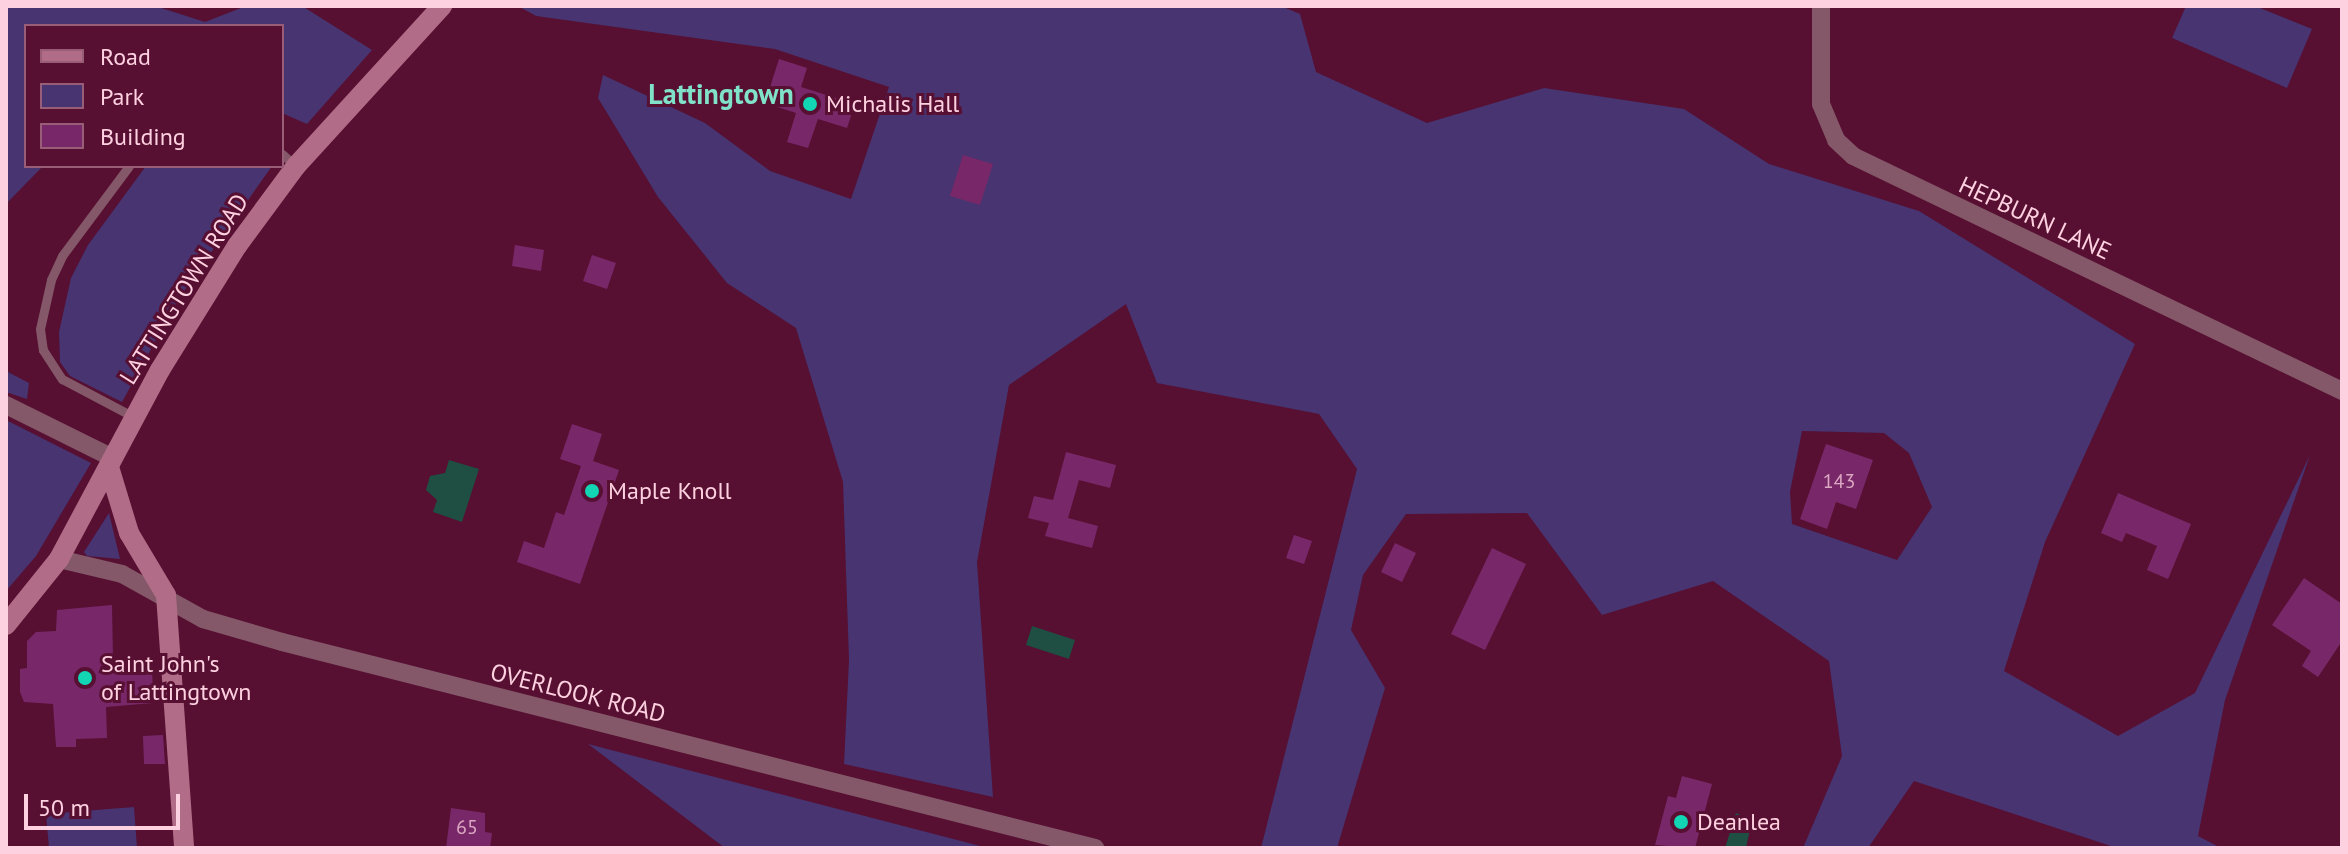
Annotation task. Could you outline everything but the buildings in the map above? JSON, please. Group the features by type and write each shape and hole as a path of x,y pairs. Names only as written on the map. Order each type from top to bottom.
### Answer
{"street":[{"name":"LATTINGTOWN ROAD","path":"6,625 59,559 136,418 289,160 442,6"},
{"name":"HEPBURN LANE","path":"1821,6 1821,104 1836,140 1853,156 2342,391"},
{"path":"6,405 111,462 129,533 166,595 184,848"},
{"name":"OVERLOOK ROAD","path":"59,559 122,574 166,595 203,619 282,642 1095,848"}],"lane":[{"path":"128,168 62,256 40,329 43,350 62,379 136,418"}],"green space":[{"path":"6,6 155,6 205,22 246,6 302,6 372,50 307,124 284,114 284,24 24,24 24,168 41,168 6,204"},
{"path":"518,6 1281,6 1300,14 1316,72 1427,123 1544,88 1684,109 1769,164 1919,211 2135,344 2045,542 2004,671 2118,736 2195,693 2310,455 2225,700 2198,836 2221,848 2117,848 1914,781 1868,848 1803,848 1842,756 1829,661 1713,581 1602,615 1527,513 1406,514 1363,575 1351,630 1385,688 1337,848 1261,848 1357,469 1319,414 1157,383 1126,304 1009,385 977,562 993,797 844,764 849,660 843,482 796,328 727,283 658,197 598,98 603,75 705,123 770,171 851,199 889,87 775,49 536,16","holes":["1802,431 1884,433 1909,453 1932,507 1897,560 1792,524 1790,492"]},
{"path":"2186,6 2255,6 2312,29 2287,88 2172,38"},
{"path":"145,168 271,168 179,298 122,402 70,376 60,362 59,332 71,278 88,245"},
{"path":"6,371 29,383 27,399 6,392"},
{"path":"6,420 91,463 36,556 6,591"},
{"path":"109,513 120,559 87,556 84,552"},
{"path":"588,744 988,848 725,848"},
{"path":"134,807 137,848 49,848 46,814"}],"shaded area":[{"path":"449,460 479,469 462,522 433,512 437,500 426,490 430,476 445,473"},
{"path":"1032,626 1075,640 1069,659 1026,645"},
{"path":"1736,813 1752,820 1746,848 1725,848"}],"place":[{"name":"Michalis Hall","path":"810,104"},
{"name":"Maple Knoll","path":"592,491"},
{"name":"Saint John's of Lattingtown","path":"85,678"},
{"name":"Deanlea","path":"1681,822"}],"district":[{"name":"Lattingtown","path":"721,94"}]}
